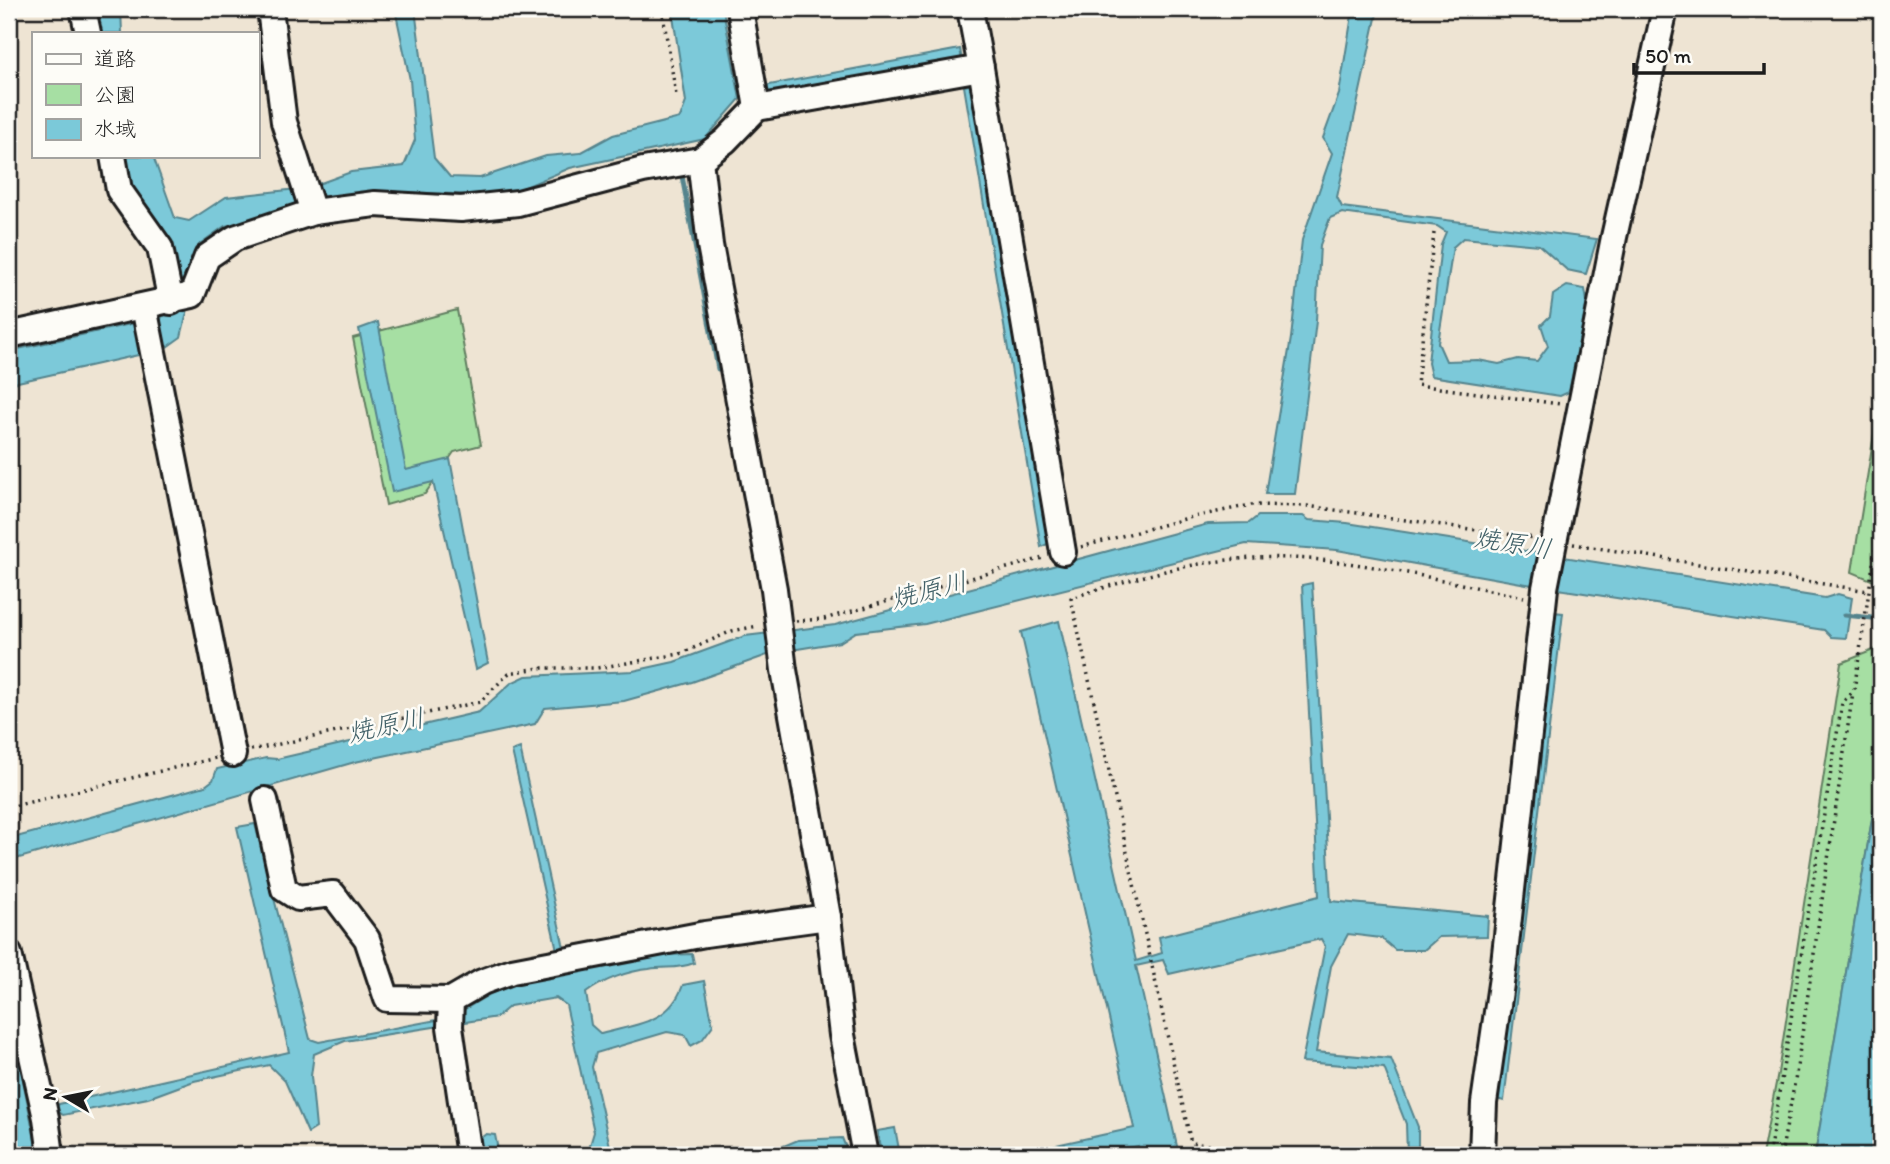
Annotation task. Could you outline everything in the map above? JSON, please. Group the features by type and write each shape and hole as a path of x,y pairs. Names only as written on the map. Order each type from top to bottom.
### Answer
{"street":[{"path":"83,9 88,32"},
{"path":"270,9 284,122 310,202"},
{"path":"740,9 757,108"},
{"path":"970,9 1063,552"},
{"path":"1482,1155 1484,1103 1504,963 1553,541 1614,237 1665,9"},
{"path":"9,335 171,302 192,295 207,257 235,237 310,202 461,209 517,203 643,170 700,160 725,141 757,108 981,68"},
{"path":"113,158 120,190 160,248 171,302"},
{"path":"700,160 710,245 779,622 784,670 828,917 842,1035 864,1155"},
{"path":"144,307 233,754"},
{"path":"265,800 284,890 298,898 333,894 367,939 387,999 450,1014"},
{"path":"450,1014 482,982 512,971 705,934 828,917"},
{"path":"9,954 46,1118 51,1155"},
{"path":"450,1014 469,1155"}],"path":[{"path":"662,9 676,95"},
{"path":"1434,233 1417,385 1580,406"},
{"path":"9,807 233,754 480,702 509,673 539,668 597,668 680,654 732,631 779,622 824,618 1188,518 1251,505 1307,506 1553,541 1868,591"},
{"path":"1781,1155 1795,1081 1881,512"},
{"path":"1285,1155 1191,1143 1070,598 1132,578 1212,562 1254,558 1349,564 1545,594"},
{"path":"1769,1155 1842,703 1854,690"}],"green space":[{"path":"457,310 481,445 454,452 425,494 386,505 353,338"},
{"path":"1881,390 1881,584 1852,572"},
{"path":"1881,647 1881,766 1815,1155 1762,1155 1778,1073 1841,663"}],"water":[{"path":"96,9 121,9 122,32 101,32"},
{"path":"395,9 415,9 434,158 450,177 480,178 546,156 580,153 613,135 680,118 686,102 672,9 723,9 740,99 705,139 570,168 504,196 403,192 322,199 269,219 225,226 200,244 187,282 175,279 163,228 131,188 124,158 154,158 175,218 189,221 226,197 297,189 318,190 318,184 351,172 404,166 415,140 410,80"},
{"path":"1353,9 1378,9 1337,197 1342,207 1597,239 1586,274 1567,270 1539,245 1463,238 1453,247 1438,343 1446,361 1478,360 1499,364 1518,359 1537,361 1548,346 1541,325 1550,316 1553,295 1567,286 1585,289 1587,301 1569,392 1560,396 1431,376 1428,363 1441,244 1446,232 1437,226 1342,213 1330,218 1320,245 1316,321 1295,494 1265,494 1291,338 1302,240 1332,153 1323,138 1339,94"},
{"path":"960,49 962,60 766,96 764,86"},
{"path":"978,83 1052,542 1041,547 964,86"},
{"path":"188,309 181,337 164,349 159,326 162,316"},
{"path":"378,322 406,470 450,459 488,663 476,669 433,482 392,492 359,329"},
{"path":"135,323 143,354 9,384 9,351"},
{"path":"1258,516 1303,516 1309,520 1347,523 1825,598 1838,594 1852,598 1846,638 1831,637 1824,630 1532,585 1337,550 1246,544 925,624 856,632 840,642 773,653 692,682 624,701 545,708 535,724 355,762 9,861 9,839 205,786 213,780 217,769 266,758 277,759 479,712 511,683 526,676 633,671 674,662 745,636 835,625 1208,524 1249,523"},
{"path":"1312,583 1331,901 1488,916 1487,936 1439,937 1424,950 1395,950 1381,938 1348,934 1331,966 1316,1052 1391,1059 1418,1127 1418,1155 1407,1155 1406,1124 1384,1068 1302,1062 1325,946 1321,939 1169,974 1163,960 1136,966 1179,1155 1141,1155 1138,1146 1096,1155 1010,1155 1134,1128 1021,632 1059,621 1136,961 1162,953 1159,937 1319,896 1302,585"},
{"path":"1553,612 1563,613 1504,1101 1496,1099"},
{"path":"520,748 564,948 557,950 512,751"},
{"path":"1881,766 1881,1155 1815,1155"},
{"path":"255,824 310,1039 319,1042 442,1019 490,994 535,977 589,965 644,957 692,954 694,963 624,974 586,993 591,1025 601,1034 650,1020 669,1008 683,985 704,981 713,1025 702,1040 691,1046 685,1035 667,1032 596,1053 592,1067 612,1155 573,1155 588,1152 594,1132 566,1005 556,998 510,1006 497,1017 345,1041 314,1054 311,1076 316,1128 308,1133 285,1081 269,1065 194,1081 148,1098 63,1115 55,1109 59,1104 289,1052 237,827"},
{"path":"9,1010 38,1155 9,1155"},
{"path":"895,1128 900,1155 881,1155 877,1131"},
{"path":"486,1134 495,1135 499,1155 480,1155 478,1140"},
{"path":"842,1138 847,1150 809,1155 754,1155 767,1153 798,1140"}],"waterway":[{"path":"682,176 718,369"},
{"name":"焼原川","path":"1845,615 1881,619"}]}
